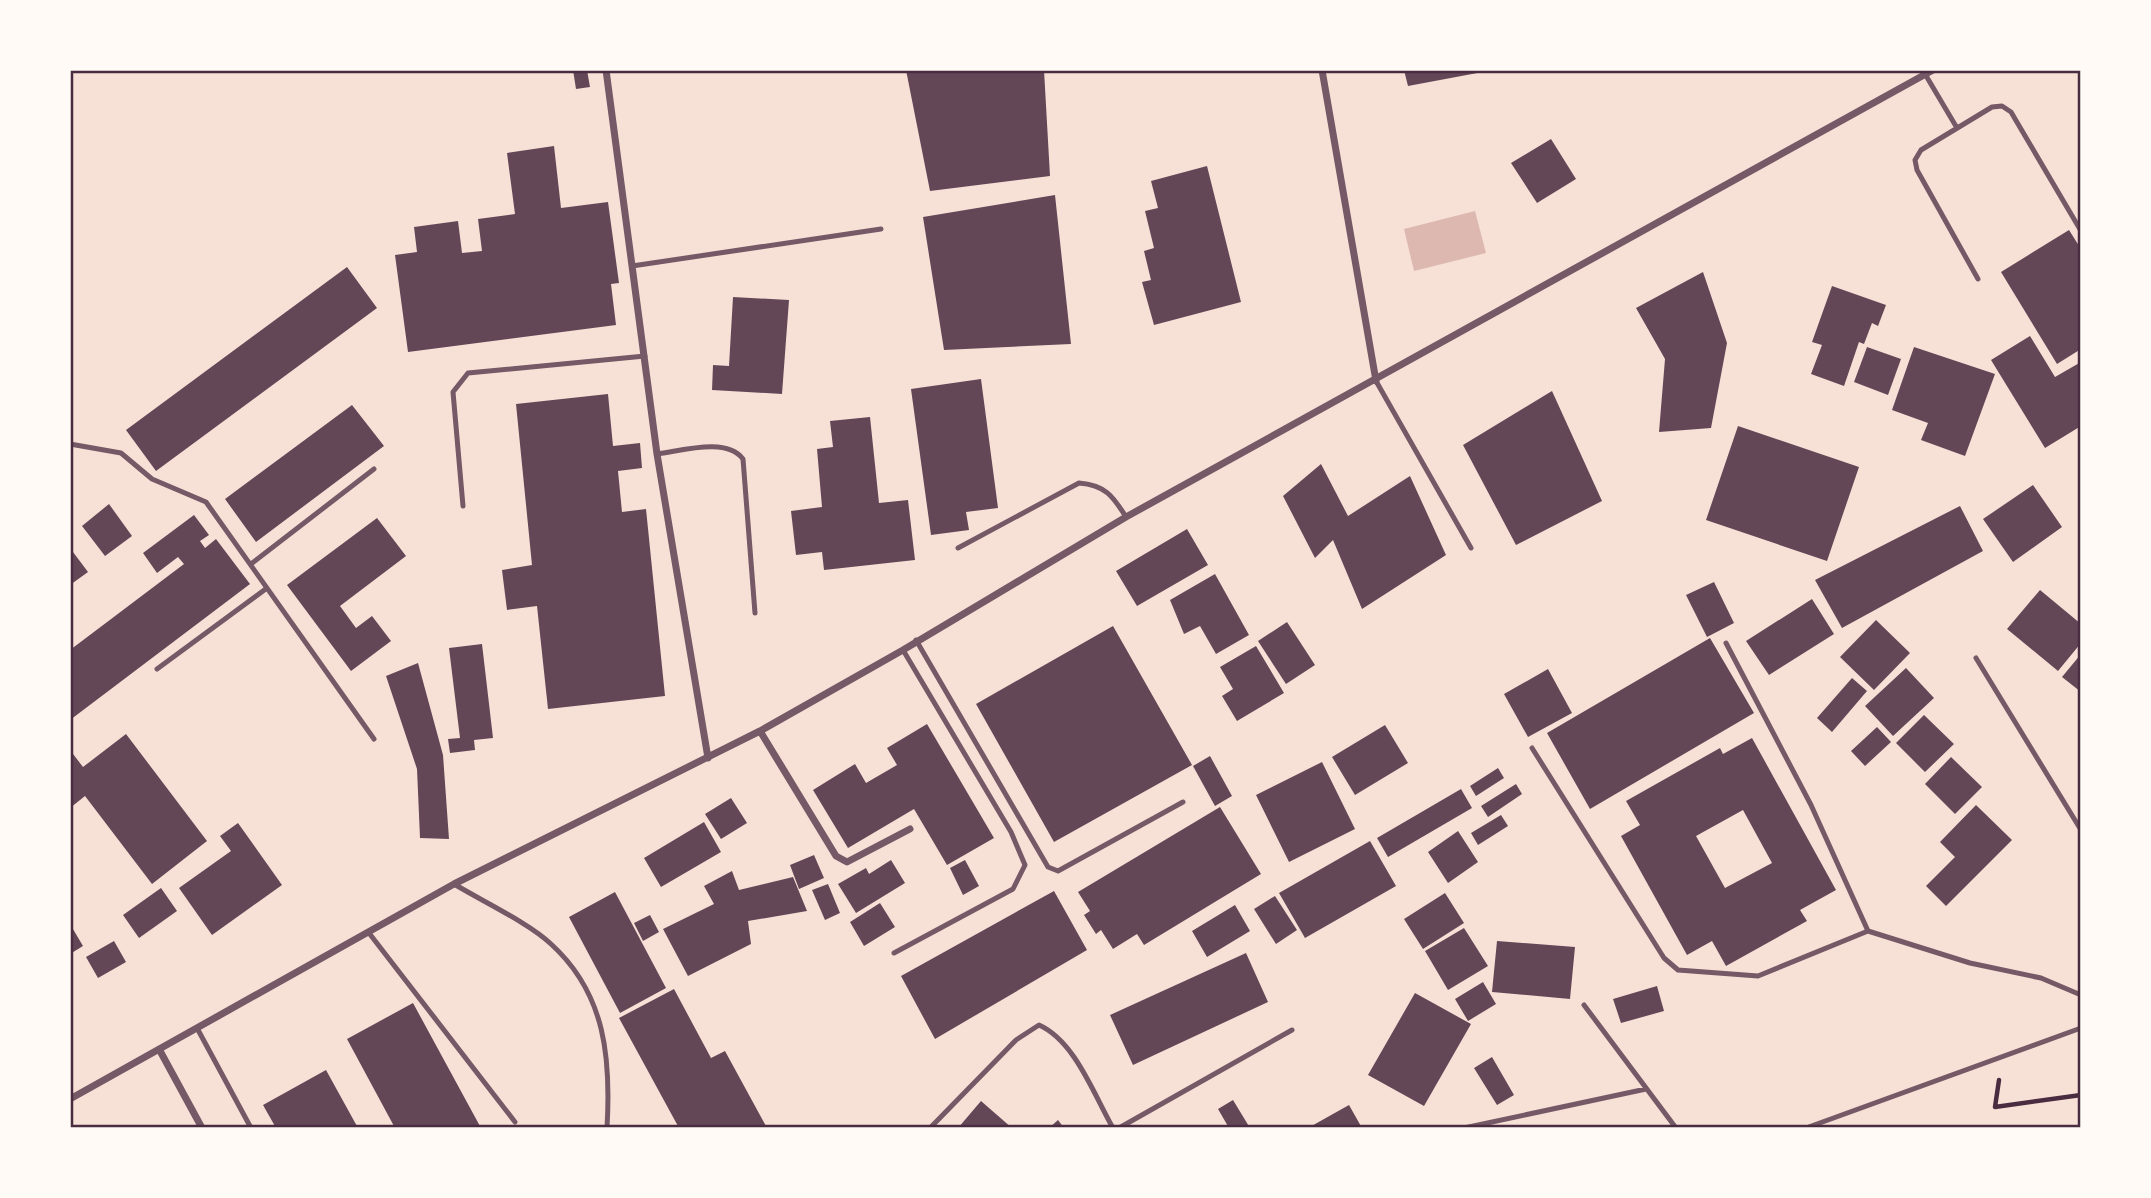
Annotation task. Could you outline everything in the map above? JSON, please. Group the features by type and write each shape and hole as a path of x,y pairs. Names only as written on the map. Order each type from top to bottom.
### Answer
{"street":[{"path":"606,70 657,454 708,758"},
{"path":"1322,70 1376,381"},
{"path":"70,1099 454,884 760,731 903,650 1125,517 1376,381 1929,72"},
{"path":"760,731 836,856 847,862 910,829"},
{"path":"159,1049 202,1128"}],"lane":[{"path":"1929,72 1957,128"},
{"path":"1978,279 1917,170 1915,160 1921,149 1992,107 2003,106 2011,112 2081,231"},
{"path":"632,266 881,229"},
{"path":"464,506 453,392 468,373 645,356"},
{"path":"1376,381 1471,548"},
{"path":"70,444 121,453 152,480 206,502 373,739"},
{"path":"657,454 723,447 736,450 743,459 755,613"},
{"path":"251,564 374,469"},
{"path":"958,548 1079,483 1095,484 1112,494 1125,517"},
{"path":"158,670 267,588"},
{"path":"916,640 1048,867 1058,871 1183,802"},
{"path":"1726,643 1811,805 1868,931"},
{"path":"894,953 1013,889 1025,865 1011,832 903,650"},
{"path":"1976,658 2081,830"},
{"path":"1532,748 1664,958 1678,970 1758,976 1868,931 1970,962 2041,978 2081,995"},
{"path":"454,884 550,942 588,989 601,1019 607,1049 610,1078 607,1128"},
{"path":"369,933 515,1122"},
{"path":"1584,1005 1676,1128"},
{"path":"930,1128 1016,1040 1039,1025 1053,1032 1069,1052 1113,1128"},
{"path":"197,1028 251,1128"},
{"path":"1806,1128 2081,1028"},
{"path":"1119,1128 1292,1030"},
{"path":"1464,1128 1646,1088"}],"path":[{"path":"1995,1107 2081,1095"}],"shaded area":[{"path":"1475,211 1486,253 1414,271 1404,229"}],"building":[{"path":"573,70 587,70 590,87 576,89"},
{"path":"906,70 1044,70 1050,176 930,191"},
{"path":"1404,70 1488,70 1488,71 1408,86"},
{"path":"1551,139 1576,179 1537,203 1511,163"},
{"path":"554,146 561,208 608,202 619,283 611,284 616,325 408,352 395,255 417,252 414,227 458,221 462,253 482,251 478,219 515,214 507,153"},
{"path":"1207,166 1241,302 1154,325 1142,282 1151,280 1144,251 1154,248 1145,211 1158,208 1151,181"},
{"path":"1055,195 1071,344 944,350 923,217"},
{"path":"2069,230 2081,249 2081,349 2057,364 2001,272"},
{"path":"347,267 377,308 156,471 126,430"},
{"path":"1703,272 1727,343 1711,428 1659,432 1665,359 1636,308"},
{"path":"1832,286 1886,305 1878,326 1872,323 1864,344 1859,342 1844,386 1811,374 1822,345 1812,342"},
{"path":"733,297 789,300 782,394 712,390 713,365 729,366"},
{"path":"2030,336 2055,377 2081,362 2081,426 2045,448 1991,360"},
{"path":"1867,347 1901,359 1888,395 1854,382"},
{"path":"1914,347 1995,374 1965,456 1921,440 1928,423 1892,410"},
{"path":"981,379 998,508 966,512 969,530 931,535 911,389"},
{"path":"1552,391 1602,501 1516,545 1463,445"},
{"path":"608,394 613,446 640,443 642,468 618,471 622,512 646,509 665,696 548,709 537,606 507,610 502,570 532,565 516,404"},
{"path":"352,405 384,446 256,542 225,499"},
{"path":"870,417 879,503 908,500 915,560 824,570 822,552 796,555 791,511 822,507 817,449 833,447 830,421"},
{"path":"1738,426 1859,467 1827,561 1706,520"},
{"path":"1321,464 1348,516 1410,476 1446,555 1362,609 1333,540 1315,558 1283,496"},
{"path":"2033,485 2062,527 2013,562 1983,519"},
{"path":"109,504 132,536 105,556 82,526"},
{"path":"1960,506 1983,551 1842,628 1815,580"},
{"path":"194,515 209,535 200,541 205,548 216,539 250,584 70,720 70,650 184,564 178,557 157,573 143,553"},
{"path":"377,518 406,556 340,606 356,628 372,616 391,641 351,671 287,585"},
{"path":"1187,529 1208,565 1137,606 1116,571"},
{"path":"70,548 88,572 70,585"},
{"path":"1215,574 1249,635 1216,654 1200,626 1184,634 1170,600"},
{"path":"1714,582 1734,623 1707,637 1686,595"},
{"path":"2040,590 2081,624 2081,643 2058,671 2007,629"},
{"path":"1812,599 1834,634 1769,675 1746,641"},
{"path":"1876,620 1910,653 1874,690 1840,657"},
{"path":"1287,622 1315,665 1286,684 1258,641"},
{"path":"1113,626 1192,765 1054,842 976,704"},
{"path":"1710,638 1754,713 1590,809 1547,733"},
{"path":"482,644 493,738 474,740 475,750 450,753 448,739 460,738 449,648"},
{"path":"1256,646 1284,693 1237,721 1222,696 1233,689 1220,667"},
{"path":"2081,654 2081,692 2062,677"},
{"path":"418,663 443,755 449,839 420,838 417,769 386,676"},
{"path":"1906,668 1934,698 1893,736 1865,706"},
{"path":"1548,669 1572,713 1528,737 1504,694"},
{"path":"1852,678 1867,691 1832,732 1817,718"},
{"path":"1924,715 1954,744 1925,772 1896,743"},
{"path":"927,724 994,838 947,865 914,809 848,848 813,790 855,764 866,783 897,765 887,748"},
{"path":"1385,725 1408,763 1355,795 1332,757"},
{"path":"1877,727 1891,742 1865,766 1851,751"},
{"path":"126,734 207,841 152,884 85,796 70,808 70,750 83,767"},
{"path":"1752,738 1836,890 1800,910 1807,921 1726,966 1712,941 1687,955 1621,836 1640,825 1626,801 1720,748 1723,754","holes":["1743,810 1772,863 1725,888 1696,836"]},
{"path":"1210,756 1232,796 1215,806 1193,766"},
{"path":"1951,757 1982,787 1955,814 1925,784"},
{"path":"1322,762 1355,829 1289,862 1256,795"},
{"path":"1498,768 1504,778 1476,796 1470,786"},
{"path":"1516,784 1522,794 1488,817 1481,806"},
{"path":"1461,789 1472,808 1388,857 1377,838"},
{"path":"731,798 747,823 721,839 705,814"},
{"path":"1976,805 2012,840 1946,906 1926,886 1955,857 1940,842"},
{"path":"1220,807 1261,874 1144,945 1137,934 1113,949 1101,930 1096,934 1084,915 1090,911 1078,892"},
{"path":"1501,815 1508,826 1478,845 1471,833"},
{"path":"704,822 721,852 661,887 644,858"},
{"path":"238,823 282,885 212,935 179,888 231,851 220,836"},
{"path":"1458,831 1478,862 1448,883 1428,852"},
{"path":"1370,841 1396,886 1305,938 1279,893"},
{"path":"814,855 824,878 799,889 790,865"},
{"path":"891,860 905,883 856,913 838,884 866,868 869,874"},
{"path":"965,860 979,886 963,895 950,868"},
{"path":"732,871 739,890 793,877 807,911 748,921 751,944 688,976 663,929 714,904 704,886"},
{"path":"828,884 840,913 825,920 812,890"},
{"path":"161,888 177,911 139,938 123,915"},
{"path":"1054,891 1087,950 935,1039 901,976"},
{"path":"615,892 666,988 620,1013 569,917"},
{"path":"1445,893 1464,923 1423,949 1404,919"},
{"path":"1275,896 1297,930 1276,944 1254,909"},
{"path":"880,903 895,927 864,946 850,922"},
{"path":"1235,905 1250,931 1207,957 1192,931"},
{"path":"650,915 659,932 643,941 634,923"},
{"path":"70,924 83,946 70,954"},
{"path":"1464,928 1488,966 1448,990 1425,951"},
{"path":"114,941 126,962 98,978 86,957"},
{"path":"1497,941 1575,947 1570,999 1492,992"},
{"path":"1246,953 1268,1002 1133,1065 1110,1015"},
{"path":"1483,982 1496,1004 1468,1021 1455,999"},
{"path":"1657,986 1664,1011 1621,1023 1613,999"},
{"path":"674,989 711,1058 725,1051 767,1128 679,1128 619,1018"},
{"path":"1415,993 1471,1024 1424,1106 1368,1075"},
{"path":"413,1003 481,1128 395,1128 347,1039"},
{"path":"1492,1057 1514,1095 1497,1105 1474,1068"},
{"path":"326,1070 358,1128 276,1128 263,1105"},
{"path":"1233,1100 1250,1128 1229,1128 1218,1109"},
{"path":"981,1101 1012,1128 958,1128"},
{"path":"1349,1105 1362,1128 1308,1128"},
{"path":"1058,1120 1064,1128 1049,1128"}]}
